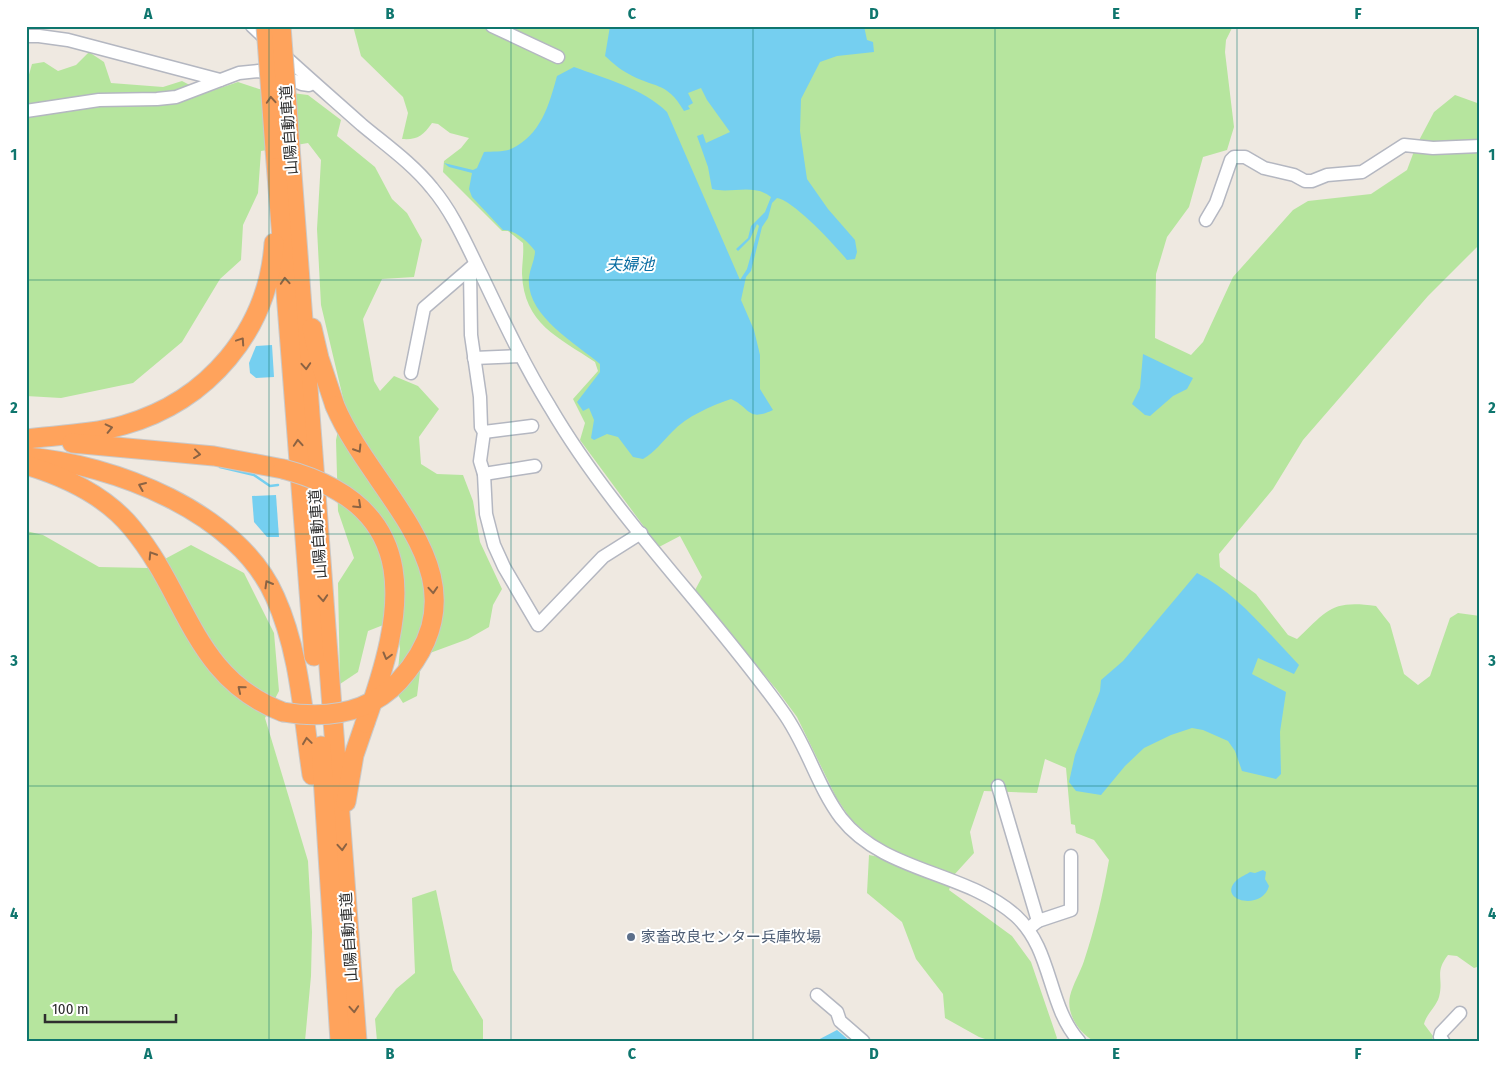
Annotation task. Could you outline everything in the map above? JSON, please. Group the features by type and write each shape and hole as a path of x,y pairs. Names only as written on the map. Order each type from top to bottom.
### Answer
{"highway":[{"name":"山陽自動車道","path":"266,26 283,148 295,213 357,1041"},
{"name":"山陽自動車道","path":"281,26 283,148 278,177 340,1041"},
{"path":"26,440 101,430 151,416 172,406 215,375 233,354 248,331 267,287 274,249 278,177"},
{"path":"26,466 53,474 77,485 115,510 146,545 214,662 246,694 283,712 326,716 346,712 382,696 410,668 428,633 433,613 434,595 427,556 406,517 355,444 336,406 313,331 295,213"},
{"path":"26,440 109,444 172,451 249,461 283,469 306,475 327,484 354,501 374,524 388,553 396,586 394,623 383,672 354,755 340,824"},
{"path":"26,457 85,466 112,474 164,496 214,526 235,542 264,576 284,618 295,665 332,928"}],"street":[{"path":"252,26 431,186 457,224 473,267 552,411 604,486 785,714 833,806 849,828 875,848 997,902 1015,916 1028,930 1044,958 1065,1021 1079,1041"},
{"path":"492,26 558,57"},
{"path":"26,36 68,40 220,80"},
{"path":"26,111 99,100 176,97 239,73 258,72 281,75 309,85 313,82"},
{"path":"1206,220 1216,203 1231,160 1234,158 1245,157 1264,168 1294,175 1305,181 1312,181 1327,175 1362,172 1404,145 1433,148 1480,146"},
{"path":"473,267 471,335 481,427 484,432 480,461 484,474 486,514 494,545 504,567 538,625 603,557 641,533"},
{"path":"411,373 424,308 473,267"},
{"path":"474,358 521,356"},
{"path":"484,432 532,426"},
{"path":"484,474 535,466"},
{"path":"998,786 1038,921"},
{"path":"1028,930 1038,921 1071,910 1071,856"},
{"path":"817,995 837,1012 840,1021 863,1041"},
{"path":"1443,1041 1440,1038 1441,1033 1460,1013"}],"green space":[{"path":"353,26 1233,26 1226,40 1225,52 1234,127 1227,150 1203,157 1189,207 1167,237 1156,274 1155,338 1191,355 1203,342 1233,277 1293,210 1308,201 1371,194 1407,170 1416,146 1434,112 1455,95 1480,104 1480,244 1428,296 1303,440 1273,489 1219,554 1220,567 1256,594 1288,635 1297,639 1331,609 1349,605 1376,606 1390,624 1404,674 1418,685 1430,676 1450,618 1458,613 1480,616 1480,966 1474,968 1457,956 1448,955 1444,961 1440,971 1441,985 1439,997 1424,1024 1433,1036 1432,1041 1094,1041 1088,1038 1075,1022 1069,1003 1092,936 1109,860 1094,840 1076,833 1075,825 1071,824 1066,768 1045,759 1037,793 984,791 970,832 974,853 954,875 949,890 1012,936 1031,962 1057,1038 1055,1041 991,1041 979,1037 945,1018 943,994 916,959 902,922 867,893 869,855 890,859 883,846 851,820 836,797 797,717 777,690 694,592 702,577 680,536 659,547 580,440 585,423 573,399 598,371 595,362 556,336 536,317 524,291 522,274 523,243 508,231 502,231 443,172 444,161 461,148 469,138 450,133 438,124 432,123 419,136 412,139 402,139 408,113 403,97 361,56"},
{"path":"89,52 104,62 111,83 163,87 182,81 205,93 238,82 259,89 308,95 341,120 337,136 375,167 392,199 407,213 422,240 414,277 382,279 363,319 374,381 380,391 394,376 418,386 439,409 419,437 421,464 437,474 463,475 473,501 480,542 502,589 493,605 489,627 468,639 430,653 421,664 417,696 403,703 396,692 400,649 396,620 368,631 358,672 340,684 338,583 354,558 338,511 336,440 344,402 321,305 317,229 321,160 308,143 261,151 258,193 243,225 241,260 220,279 182,342 133,383 61,398 26,396 26,85 32,64 44,62 58,71 76,65"},
{"path":"26,531 43,535 99,567 148,568 191,545 244,573 274,633 279,691 265,718 308,861 312,932 311,976 305,1041 26,1041"},
{"path":"436,890 453,970 483,1020 483,1041 377,1041 375,1019 396,989 415,973 412,898"}],"water":[{"name":"夫婦池","path":"610,26 864,26 867,40 873,42 874,52 837,56 820,62 801,99 800,131 807,179 828,209 855,240 857,252 855,259 847,260 803,215 777,198 772,203 768,218 762,227 751,271 746,277 741,300 754,330 760,355 760,389 773,410 758,415 731,399 723,402 685,421 643,459 633,457 618,437 607,434 594,440 591,438 594,420 589,408 583,411 577,402 600,372 600,364 554,327 535,304 530,291 529,277 535,254 532,247 516,234 503,230 472,197 469,189 472,173 449,167 444,163 473,170 477,168 484,152 508,150 521,143 530,136 542,118 551,98 557,76 574,67 611,80 647,97 667,112 740,280 747,269 759,226 757,224 750,239 738,251 736,249 748,238 751,226 765,212 771,197 764,193 750,190 712,189 708,167 697,136 703,134 706,143 730,132 707,100 701,88 688,93 693,103 688,106 690,109 684,111 671,94 659,86 636,78 605,56"},
{"path":"272,345 274,377 256,378 250,373 249,363 256,346"},
{"path":"1143,354 1193,378 1187,389 1173,396 1150,416 1145,415 1132,404 1140,388"},
{"path":"276,495 279,537 267,537 254,522 252,496"},
{"path":"1197,573 1212,581 1239,602 1299,665 1294,674 1258,658 1252,674 1286,692 1280,732 1281,774 1276,779 1242,771 1235,751 1228,741 1203,730 1192,728 1171,735 1144,748 1125,766 1101,795 1076,791 1069,782 1075,755 1100,691 1101,680 1123,661"},
{"path":"1263,870 1266,872 1265,879 1269,886 1265,894 1252,901 1237,899 1233,895 1231,890 1238,879 1250,872 1255,873"},
{"path":"837,1030 850,1041 816,1041"}],"waterway":[{"path":"220,467 254,475 270,486 278,485"}],"place":[{"name":"家畜改良センター兵庫牧場","path":"631,937"}]}
